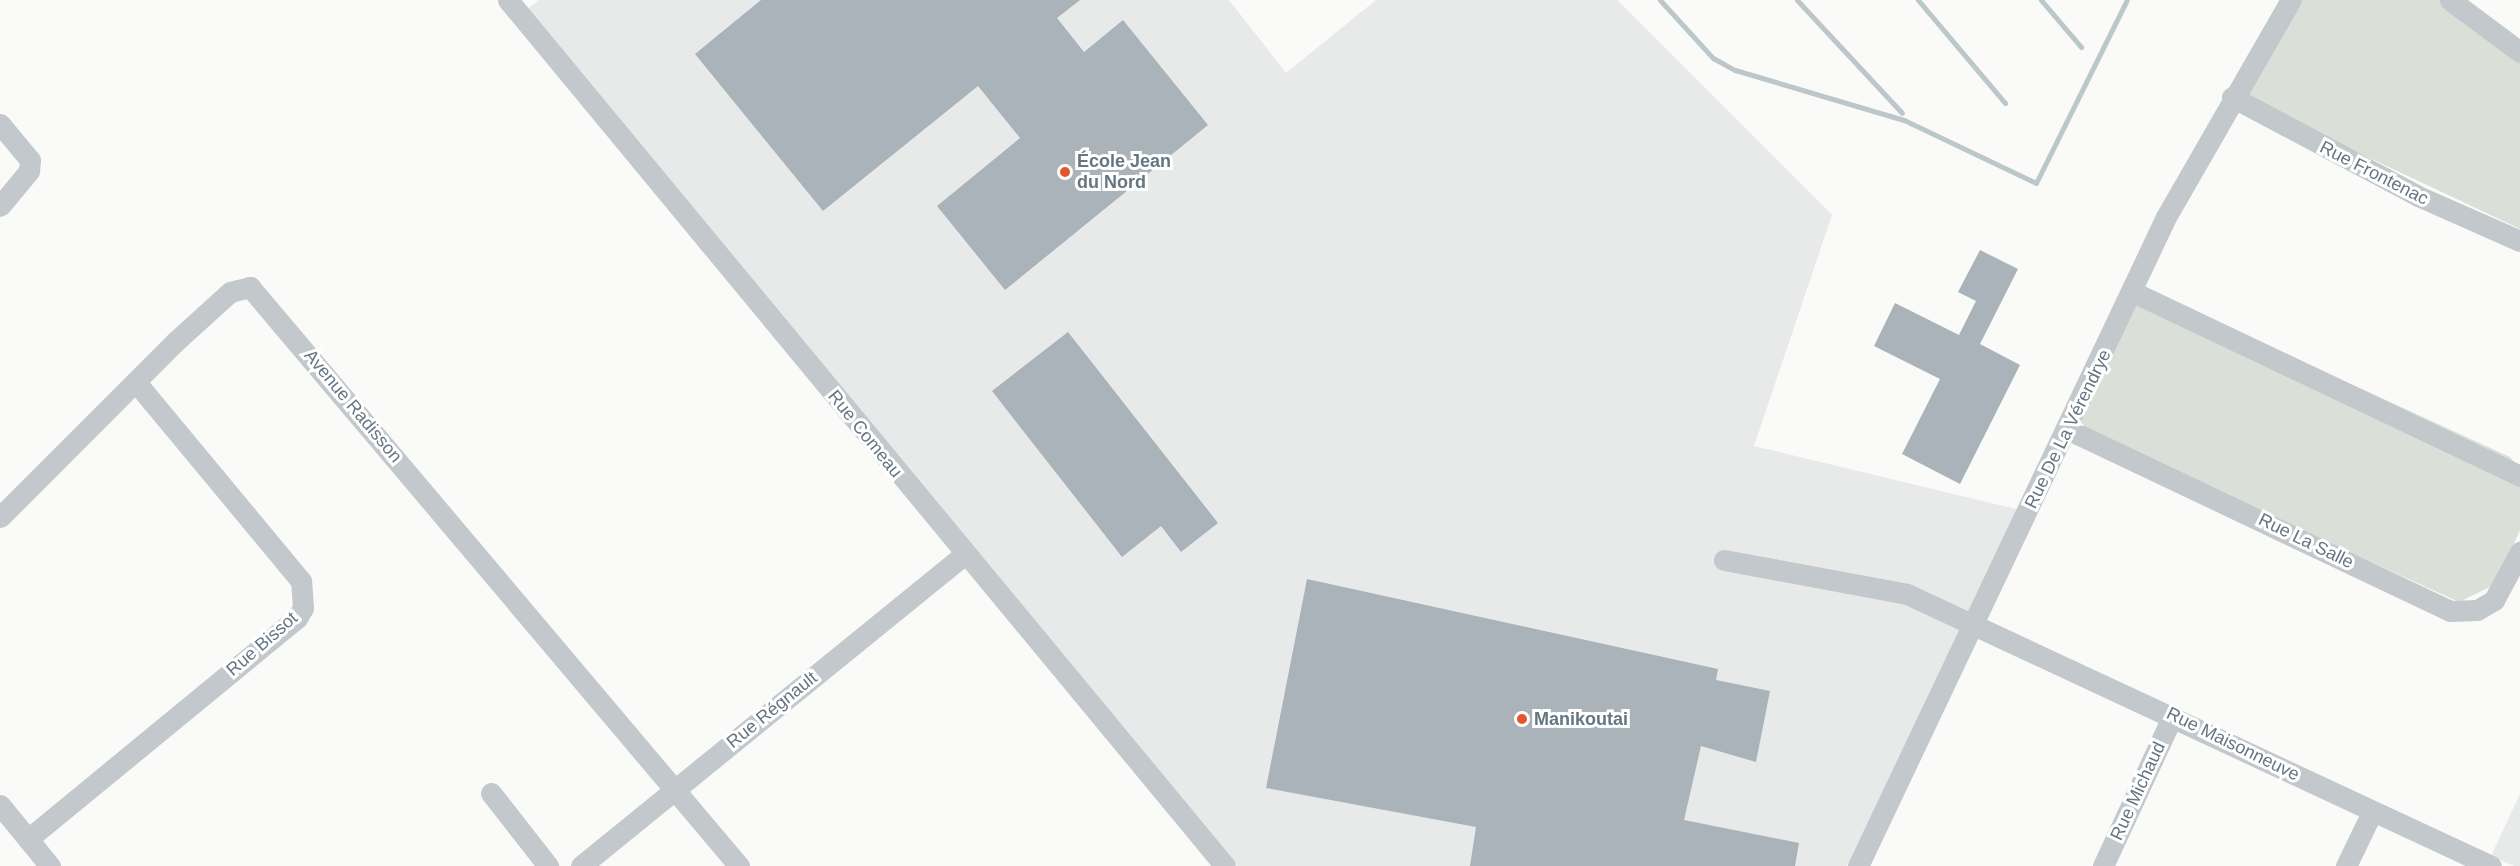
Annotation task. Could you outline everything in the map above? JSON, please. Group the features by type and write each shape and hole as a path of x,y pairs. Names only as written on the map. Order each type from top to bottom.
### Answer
{"street":[{"name":"Rue Comeau","path":"508,0 964,555 1225,866"},
{"name":"Rue De La Vérendrye","path":"1858,866 2069,430 2133,292 2232,97 2291,0"},
{"path":"2450,0 2520,52"},
{"name":"Rue Frontenac","path":"2232,97 2418,196 2520,241"},
{"path":"0,124 30,160 29,171 0,206"},
{"name":"Avenue Radisson","path":"0,517 230,292 250,287 672,792"},
{"path":"2133,292 2520,476"},
{"name":"Rue Bissot","path":"28,839 303,608 301,581 136,382"},
{"name":"Rue La Salle","path":"2069,430 2450,611 2477,610 2494,600 2520,552"},
{"name":"Rue Régnault","path":"581,866 964,555"},
{"name":"Rue Maisonneuve","path":"1724,560 1907,594 1976,621 2372,812 2491,866"},
{"name":"Rue Michaud","path":"2103,866 2173,715"},
{"path":"672,792 739,866"},
{"path":"491,793 548,866"},
{"path":"0,805 51,866"},
{"path":"2346,866 2372,812"}],"shaded area":[{"path":"539,0 1229,0 1286,73 1376,0 1617,0 1832,215 1754,446 2020,510 1847,866 1237,866 526,10"},
{"path":"2283,0 2468,0 2520,39 2520,229 2228,91"},
{"path":"2137,286 2510,457 2520,469 2520,530 2496,584 2459,602 2072,426"},
{"path":"2520,794 2520,866 2514,866 2491,856"}],"building":[{"name":"École Jean du Nord","path":"761,0 1080,0 1057,18 1084,52 1123,20 1208,125 1005,290 937,206 1020,138 978,86 823,211 695,54"},
{"path":"1980,250 2018,269 1980,344 2020,365 1960,484 1902,454 1940,379 1874,346 1895,303 1959,335 1976,301 1958,292"},
{"path":"1068,332 1218,523 1181,552 1161,526 1122,557 992,391"},
{"name":"Manikoutai","path":"1307,579 1718,669 1716,680 1770,691 1756,762 1701,746 1684,820 1799,843 1795,866 1470,866 1476,827 1266,788"}],"waterway":[{"path":"1660,0 1713,58 1735,70 1904,120 2036,183 2127,0"},
{"path":"1797,0 1902,113"},
{"path":"1918,0 2005,103"},
{"path":"2041,0 2081,47"}],"place":[{"name":"École Jean du Nord","path":"1065,172"},
{"name":"Manikoutai","path":"1522,719"}]}
